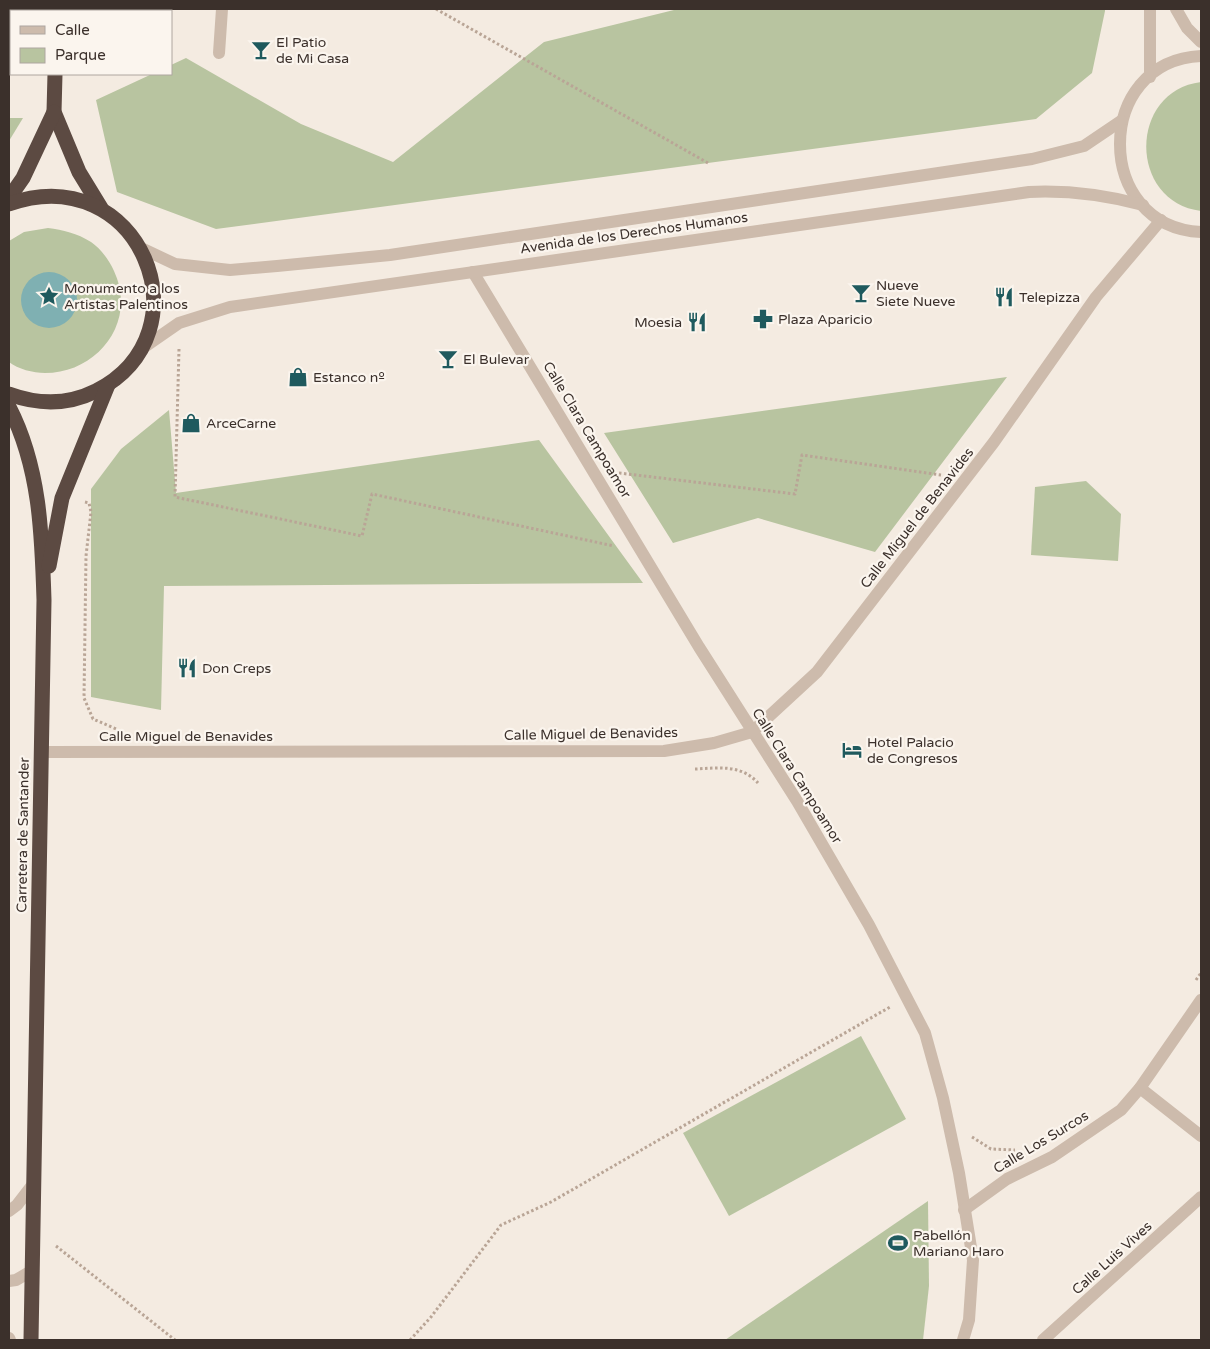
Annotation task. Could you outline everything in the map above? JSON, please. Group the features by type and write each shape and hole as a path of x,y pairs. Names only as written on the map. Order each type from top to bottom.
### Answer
{"highway":[{"path":"9,198 23,178 54,112 55,75"},
{"path":"54,112 79,172 101,208"},
{"path":"9,204 27,197 52,195 77,198 101,208 124,225 141,248 150,273 154,299 150,326 140,350 126,369 108,385 83,398 55,403 27,401 9,394"},
{"path":"44,600 62,498 108,385"},
{"path":"9,407 28,450 42,542 44,600"},
{"name":"Carretera de Santander","path":"32,1340 44,600"}],"street":[{"path":"219,53 222,9"},
{"path":"1150,9 1150,77"},
{"path":"1176,9 1187,28 1201,42"},
{"path":"1201,56 1192,56 1169,64 1150,77 1132,97 1122,121 1118,143 1121,166 1130,188 1143,205 1161,220 1178,227 1201,232"},
{"name":"Avenida de los Derechos Humanos","path":"141,248 175,264 230,270 390,255 1032,159 1084,146 1122,121"},
{"name":"Avenida de los Derechos Humanos","path":"140,350 179,323 230,307 1029,192 1055,191 1106,196 1143,205"},
{"name":"Calle Miguel de Benavides","path":"41,752 664,751 714,743 752,732 818,672 994,442 1096,297 1161,220"},
{"name":"Calle Clara Campoamor","path":"473,272 870,925 925,1033 943,1098 959,1173 973,1260 969,1320 963,1340"},
{"name":"Calle Los Surcos","path":"964,1210 1007,1179 1052,1157 1121,1110 1140,1088 1201,1000"},
{"path":"1140,1088 1201,1136"},
{"path":"9,1210 17,1205 34,1183"},
{"name":"Calle Luis Vives","path":"1043,1340 1201,1197"},
{"path":"9,1281 16,1280 32,1270"}],"path":[{"path":"436,9 708,163"},
{"path":"179,323 175,497 362,536 372,494 642,552"},
{"path":"594,470 795,494 802,454 966,479"},
{"path":"62,498 89,503 91,512 86,556 84,698 92,719 110,728 122,730"},
{"path":"664,751 681,770 732,768 751,775 769,795 787,786"},
{"path":"1196,981 1201,973"},
{"path":"410,1340 431,1317 501,1225 551,1202 908,997"},
{"path":"968,1128 971,1136 991,1149 1021,1150"},
{"path":"33,1228 175,1340"}],"green space":[{"path":"678,9 1105,9 1092,73 1036,119 216,229 117,192 96,100 150,75 172,75 172,65 186,58 301,124 393,162 544,42"},
{"path":"1201,82 1201,211 1177,203 1160,188 1150,169 1146,146 1150,124 1160,105 1177,90"},
{"path":"9,118 23,118 9,141"},
{"path":"48,228 80,236 91,242 101,251 114,271 120,290 121,308 116,326 108,341 96,354 81,364 64,371 45,373 26,370 9,362 9,241 24,232"},
{"path":"1007,377 875,552 758,518 673,543 604,433"},
{"path":"169,410 176,493 539,440 643,583 164,586 161,710 91,697 91,489 121,449"},
{"path":"1086,481 1121,514 1118,561 1031,555 1035,487"},
{"path":"861,1036 906,1119 729,1216 683,1133"},
{"name":"Pabellón Mariano Haro","path":"928,1201 929,1286 923,1340 725,1340"}],"water":[{"path":"49,272 60,274 69,280 75,289 77,300 75,311 69,320 60,326 49,328 38,326 29,320 23,311 21,300 23,289 29,280 38,274"}],"place":[{"name":"El Patio de Mi Casa","path":"261,50"},
{"name":"Nueve Siete Nueve","path":"861,293"},
{"name":"Monumento a los Artistas Palentinos","path":"49,296"},
{"name":"Telepizza","path":"1004,297"},
{"name":"Plaza Aparicio","path":"763,319"},
{"name":"Moesia","path":"697,322"},
{"name":"El Bulevar","path":"448,359"},
{"name":"Estanco nº","path":"298,377"},
{"name":"ArceCarne","path":"191,423"},
{"name":"Don Creps","path":"187,668"},
{"name":"Hotel Palacio de Congresos","path":"852,750"},
{"name":"Pabellón Mariano Haro","path":"898,1243"}]}
